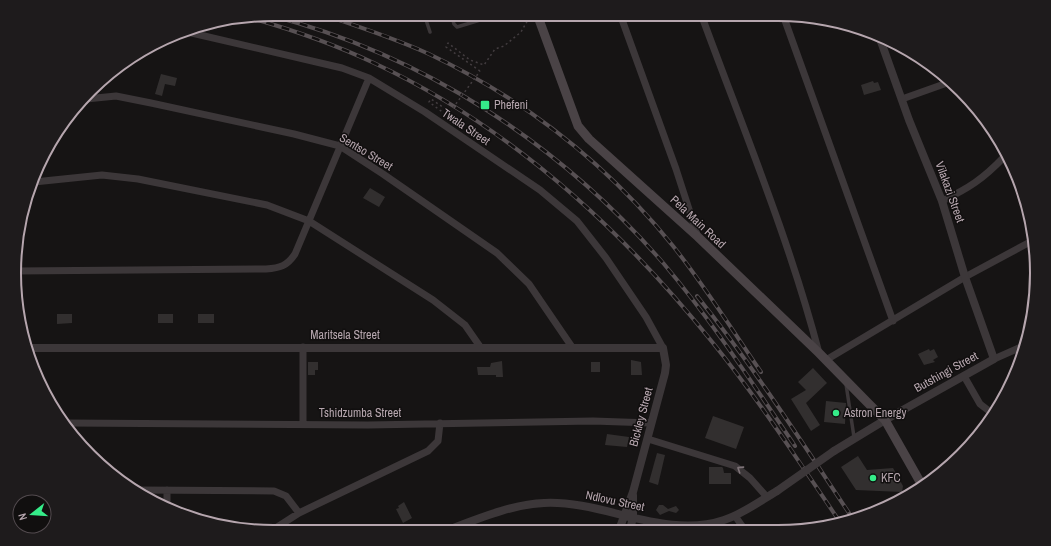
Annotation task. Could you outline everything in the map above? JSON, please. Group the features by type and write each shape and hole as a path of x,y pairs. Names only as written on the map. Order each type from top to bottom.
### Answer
{"main road":[{"name":"Pela Main Road","path":"540,21 578,126 595,144 698,237 845,379 884,420 920,482"}],"street":[{"path":"623,21 676,169 698,237"},
{"path":"704,21 787,251 808,313 819,353"},
{"path":"786,21 893,321"},
{"name":"Twala Street","path":"194,33 325,63 369,78 425,112 540,190 566,211 594,241 646,317 663,348"},
{"name":"Vilakazi Street","path":"882,44 942,201 965,277 994,359"},
{"path":"21,271 278,268 285,266 292,258 309,221 369,78"},
{"path":"902,99 944,84"},
{"name":"Sentso Street","path":"92,98 116,96 133,99 294,134 340,146 384,174 497,253 529,284 572,347"},
{"path":"942,201 976,184 1002,159"},
{"path":"38,182 102,176 138,179 267,205 309,221 433,300 465,325 481,348"},
{"path":"826,360 965,277 1028,243"},
{"path":"303,347 303,424"},
{"name":"Maritsela Street","path":"32,348 663,348"},
{"name":"Bickley Street","path":"621,525 648,439 665,373 666,365 663,348"},
{"name":"Butshingi Street","path":"834,451 884,420 994,359 1018,348"},
{"path":"964,376 980,404 989,411"},
{"name":"Tshidzumba Street","path":"71,423 303,424 593,421 652,423"},
{"path":"280,525 299,513 428,451 438,441 440,423"},
{"path":"648,439 735,466 750,478 767,497"},
{"name":"Ndlovu Street","path":"697,525 722,521 735,516 777,491 834,451"},
{"path":"145,490 274,491 286,496 299,513"},
{"path":"167,490 167,501"},
{"name":"Bickley Street","path":"632,492 634,517 632,525"},
{"name":"Ndlovu Street","path":"463,525 522,506 545,503 586,506 634,517 682,525"},
{"path":"735,516 741,525"}],"lane":[{"path":"426,21 430,32"},
{"path":"453,21 457,27 477,21"},
{"path":"845,379 851,423 855,438"}],"path":[{"path":"455,121 429,102 431,99 450,112 480,71 446,47 448,43 470,60 484,65 495,49 504,46 521,32 528,21"}],"building":[{"path":"161,74 177,78 175,86 165,84 162,96 155,94"},
{"path":"873,81 874,83 878,82 881,90 864,95 861,85"},
{"path":"370,188 385,197 379,207 363,198"},
{"path":"57,314 72,314 72,323 57,324"},
{"path":"158,314 173,314 173,323 158,323"},
{"path":"198,314 214,314 214,323 198,323"},
{"path":"929,349 930,351 934,349 938,357 933,360 935,362 924,365 918,354"},
{"path":"631,360 641,362 642,375 631,375"},
{"path":"502,361 503,377 496,377 496,375 478,375 477,367 490,367 491,363"},
{"path":"308,362 318,362 318,370 315,370 315,375 308,375"},
{"path":"591,362 600,362 600,372 591,372"},
{"path":"813,368 827,383 806,403 820,425 811,431 791,399 806,390 798,382"},
{"path":"826,401 846,403 845,424 824,422"},
{"path":"713,416 744,427 736,449 705,438"},
{"path":"607,434 629,437 627,447 605,445"},
{"path":"657,453 665,455 658,485 649,482"},
{"name":"KFC","path":"858,456 867,470 893,468 903,486 902,492 856,490 841,467"},
{"path":"709,467 722,467 724,473 731,473 731,484 709,484"},
{"path":"404,502 412,518 403,523 396,509 399,508 398,506"},
{"path":"659,505 663,505 668,509 676,506 679,510 676,513 669,511 660,515 656,510"}],"railway":[{"path":"289,21 326,32 381,54 435,80 486,110 534,143 580,180 624,220 682,286 732,353 795,446"},
{"path":"342,21 416,48 498,91 562,136 592,161 647,216 673,246 707,292 761,372"},
{"path":"262,22 344,50 424,88 471,117 516,149 560,184 601,220 640,260 678,301 713,343 763,409 837,518"},
{"path":"697,296 758,378 850,514"}],"place":[{"name":"Phefeni","path":"485,105"},
{"name":"Astron Energy","path":"836,413"},
{"name":"KFC","path":"873,478"}]}
